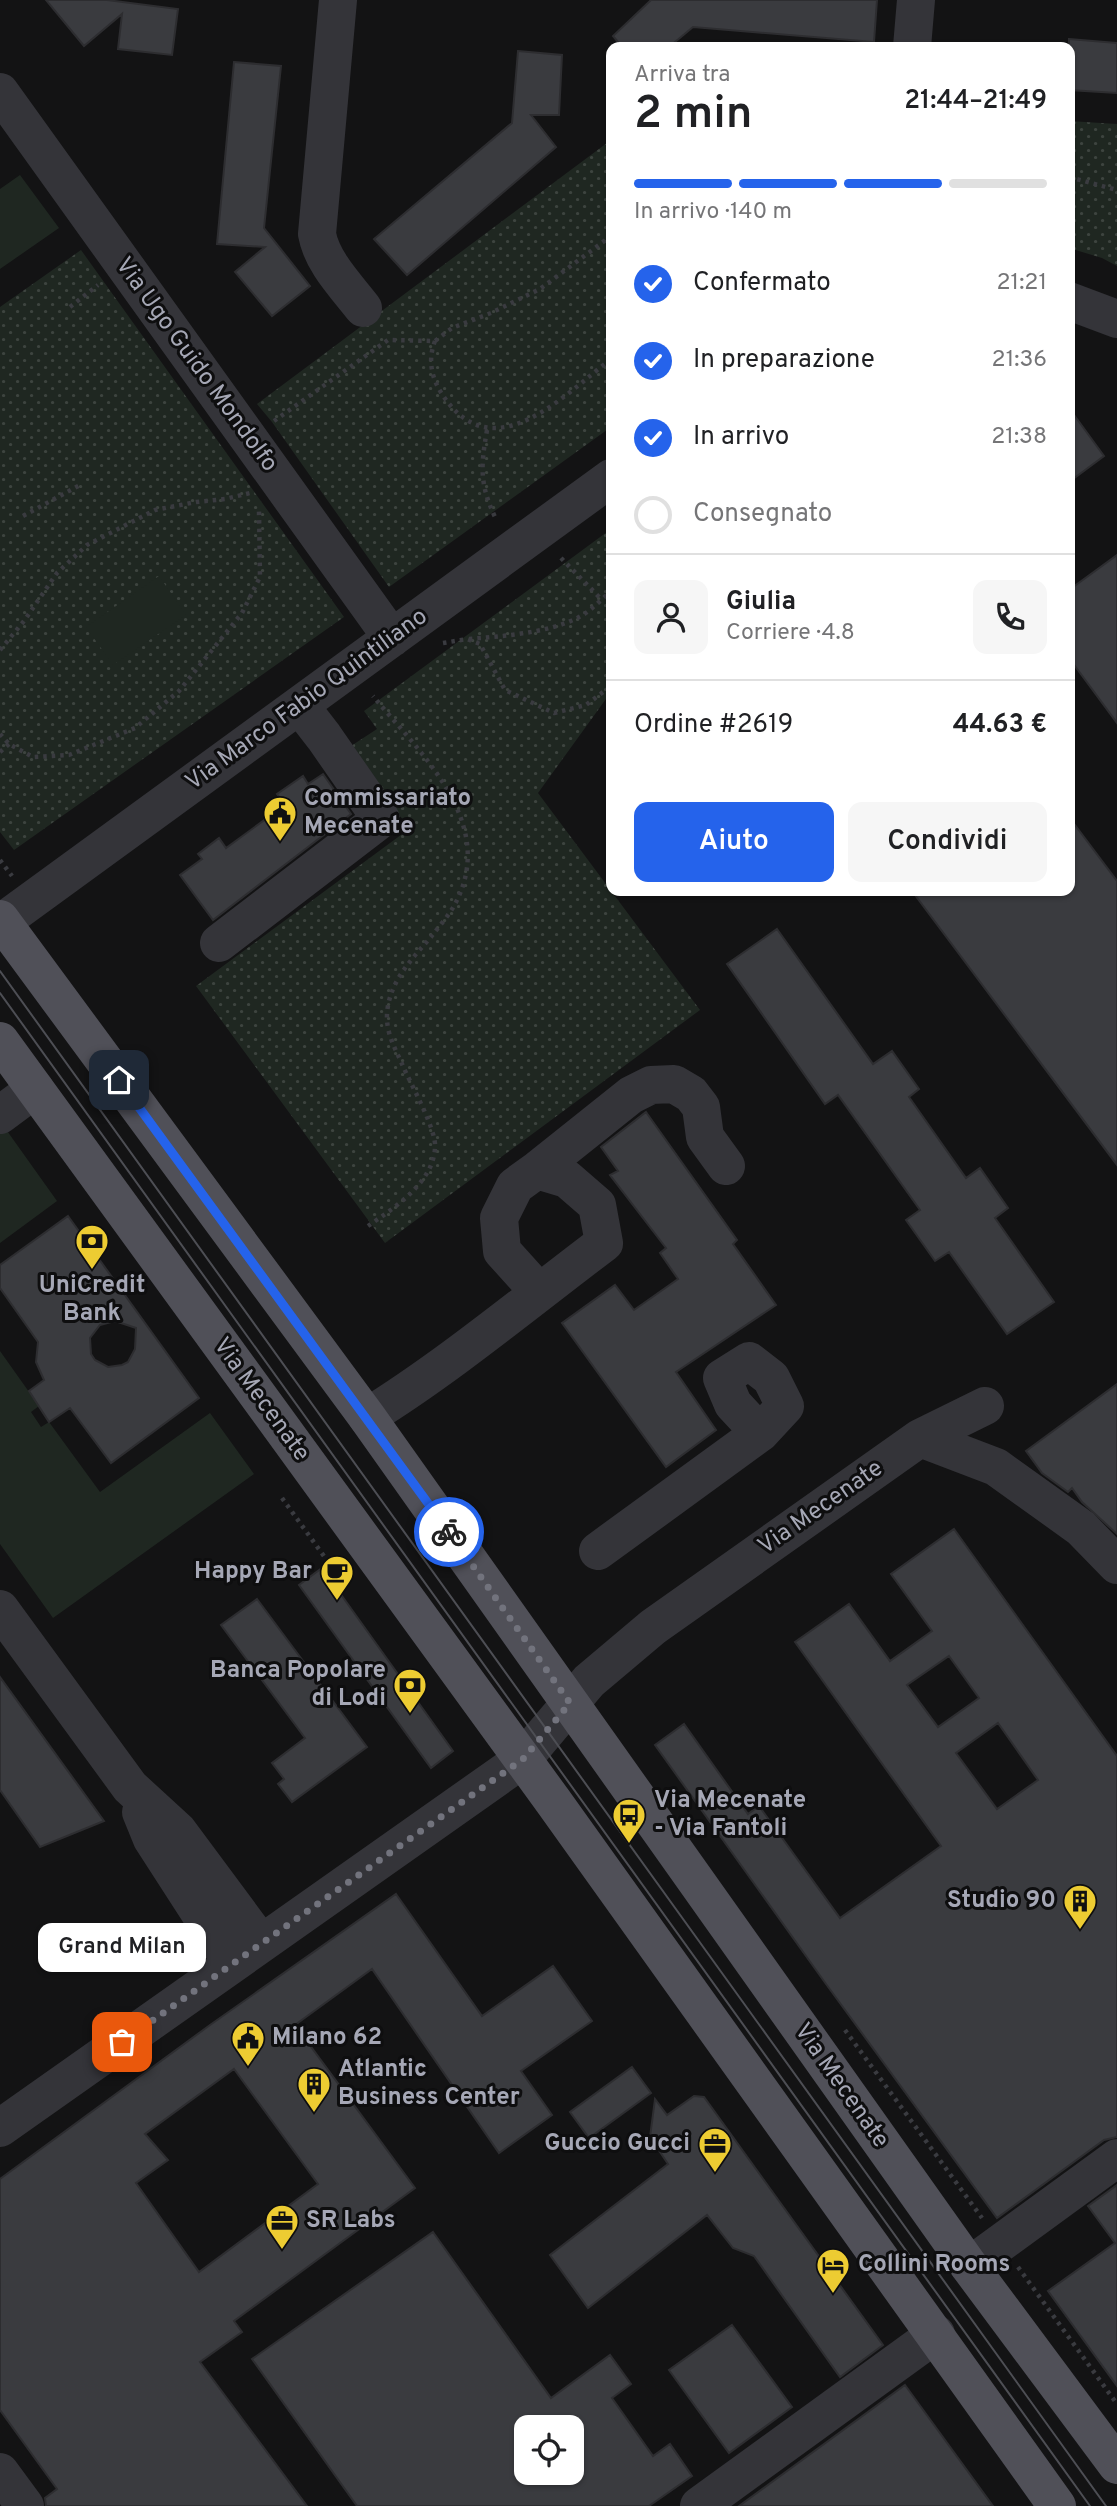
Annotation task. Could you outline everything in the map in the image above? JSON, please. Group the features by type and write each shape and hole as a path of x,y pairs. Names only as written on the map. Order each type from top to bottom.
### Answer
{"main road":[{"name":"Via Mecenate","path":"1,921 367,1417 969,2266 1117,2465"},
{"name":"Via Mecenate","path":"0,1041 523,1759 1057,2506"}],"street":[{"path":"338,0 317,234 319,248 326,260 363,308"},
{"path":"912,42 916,0"},
{"name":"Via Ugo Guido Mondolfo","path":"0,92 392,638"},
{"path":"1075,303 1117,319"},
{"name":"Via Marco Fabio Quintiliano","path":"1,921 606,482"},
{"path":"219,943 381,820 300,706"},
{"path":"539,1292 502,1251 499,1218 515,1186 631,1095 651,1085 662,1084 674,1084 691,1094 701,1107 705,1137 726,1166"},
{"path":"0,1115 35,1089"},
{"path":"367,1417 604,1243 597,1205 566,1179 537,1170"},
{"name":"Via Mecenate","path":"523,1759 589,1681 653,1628 920,1438 985,1406"},
{"path":"598,1551 760,1433"},
{"path":"920,1438 996,1467 1081,1528 1117,1565"},
{"path":"0,1609 130,1787 178,1831 246,1953"},
{"path":"0,2128 523,1759"},
{"path":"969,2266 1117,2158"},
{"path":"699,2506 936,2334"},
{"path":"0,2472 26,2506"}],"path":[{"path":"1075,179 1117,190"},
{"path":"606,240 540,289 452,328 435,341 431,350 431,368 436,385 451,407 468,422 487,430 512,427 541,414 606,363"},
{"path":"70,306 103,281"},
{"path":"265,428 388,340 435,341"},
{"path":"487,430 482,456 482,481 495,517"},
{"path":"23,516 80,485"},
{"path":"0,650 57,573 87,545 155,510 254,492 259,513 260,577 242,613 180,691 135,728 69,755 33,757 9,744 0,734"},
{"path":"561,558 601,599"},
{"path":"442,643 521,635 545,629 581,616 606,596"},
{"path":"467,639 480,644 486,652 505,690 554,713 586,705 606,690"},
{"path":"368,1226 417,1186 428,1172 436,1147 430,1125 389,1037 387,1016 390,993 402,972 443,922 458,898 465,876 468,852 463,817 444,783 373,696"},
{"path":"0,752 9,744"},
{"path":"0,860 16,881"},
{"path":"282,1498 339,1577"},
{"path":"1013,2261 1117,2404"}],"shaded area":[{"path":"1075,121 1117,124 1117,266 1075,250"},
{"path":"606,144 606,431 389,587 257,404"},
{"path":"20,175 59,228 0,269 0,189"},
{"path":"81,250 344,617 14,850 0,832 0,307"},
{"path":"606,533 606,699 538,793 606,884 606,896 615,896 700,1010 385,1243 196,986 409,829 351,746 377,729 364,711"},
{"path":"159,576 186,615 113,665 86,627"},
{"path":"5,1128 57,1201 0,1243 0,1132"},
{"path":"0,1351 39,1406 31,1412 41,1427 49,1422 100,1492 210,1413 254,1474 53,1618 0,1544"}],"building":[{"path":"46,0 107,0 178,9 172,55 118,49 122,14 84,46"},
{"path":"651,0 877,0 874,42 693,27 675,42 618,42 613,36"},
{"path":"1069,39 1117,43 1117,93 1075,90 1075,42 1069,42"},
{"path":"518,51 562,55 559,115 531,115 556,147 407,275 374,239 512,123"},
{"path":"234,62 281,66 264,228 310,286 272,316 235,272 265,247 217,244"},
{"path":"1075,416 1104,456 1075,478"},
{"path":"1117,555 1117,723 1075,666 1075,586"},
{"name":"Commissariato Mecenate","path":"323,774 351,814 213,920 180,875 202,859 198,854 219,838 226,848 285,805 277,794 303,776 308,784"},
{"path":"1075,825 1117,881 1117,1165 916,896 1075,896"},
{"path":"777,929 873,1064 892,1051 919,1089 909,1097 966,1178 980,1168 1008,1208 995,1218 1054,1302 1007,1334 949,1252 935,1261 906,1220 920,1210 838,1095 825,1104 727,964"},
{"path":"646,1112 737,1240 733,1244 776,1305 676,1372 716,1430 666,1467 562,1323 615,1285 634,1310 678,1279 660,1253 666,1248 610,1175 618,1171 601,1147"},
{"path":"68,1216 199,1398 111,1463 70,1408 49,1422 29,1391 44,1380 36,1362 38,1342 0,1288 0,1265","holes":["115,1321 136,1328 135,1349 128,1362 108,1367 95,1360 91,1354 90,1338 100,1325"]},
{"path":"1117,1384 1117,1534 1082,1502 1072,1488 1068,1492 1042,1473 1026,1451"},
{"path":"954,1529 1117,1756 1117,2137 1104,2140 997,2218 655,1745 684,1724 748,1814 759,1806 840,1918 941,1846 795,1642 849,1604 890,1661 932,1631 891,1574","holes":["949,1656 979,1698 938,1727 907,1685","998,1723 1038,1780 997,1809 956,1753"]},
{"path":"322,1568 453,1751 431,1768 299,1585"},
{"path":"257,1599 367,1747 292,1802 278,1784 284,1779 272,1763 305,1738 221,1625"},
{"path":"0,1677 104,1821 40,1847 0,1790"},
{"path":"396,1894 482,2016 553,1966 592,2021 521,2071 552,2115 499,2153 372,1969 295,2025 415,2188 234,2321 242,2332 200,2362 307,2506 46,2506 45,2498 57,2489 0,2410 0,2179 210,2025","holes":["234,2069 318,2184 199,2272 136,2183 168,2160 145,2134"]},
{"path":"632,2067 651,2093 589,2138 570,2112"},
{"path":"694,2096 704,2097 883,2345 840,2377 754,2256 733,2248 707,2215 588,2308 550,2255 668,2164 650,2137 655,2099 667,2115"},
{"path":"1117,2185 1117,2386 1048,2291 1115,2243 1088,2206"},
{"path":"433,2232 551,2398 610,2355 631,2384 612,2398 653,2456 670,2444 692,2476 649,2506 357,2506 252,2359"},
{"path":"732,2325 792,2407 729,2453 669,2370"},
{"path":"905,2385 993,2506 739,2506"}],"tram line":[{"path":"0,971 1106,2506"},
{"path":"0,993 1090,2506"}],"way so far":[{"path":"122,2042 523,1759 570,1703 449,1532"}],"place":[{"name":"Commissariato Mecenate","path":"280,843"},
{"name":"UniCredit Bank","path":"92,1271"},
{"name":"Happy Bar","path":"337,1602"},
{"name":"Banca Popolare di Lodi","path":"410,1715"},
{"name":"Via Mecenate - Via Fantoli","path":"629,1845"},
{"name":"Studio 90","path":"1080,1931"},
{"name":"Grand Milan","path":"122,2042"},
{"name":"Milano 62","path":"248,2068"},
{"name":"Atlantic Business Center","path":"314,2114"},
{"name":"Guccio Gucci","path":"715,2174"},
{"name":"SR Labs","path":"282,2251"},
{"name":"Collini Rooms","path":"833,2295"}],"route":[{"path":"119,1080 449,1532"}]}
